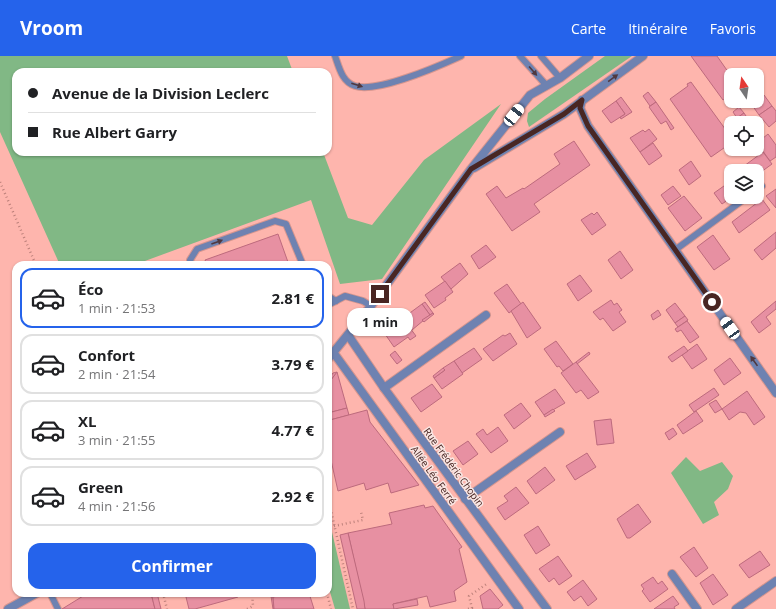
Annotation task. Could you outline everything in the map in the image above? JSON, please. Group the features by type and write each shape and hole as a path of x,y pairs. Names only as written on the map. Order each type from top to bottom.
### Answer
{"street":[{"path":"332,355 371,306 471,169 530,95 560,78 590,56"},
{"path":"471,169 558,118 643,56"},
{"path":"582,100 580,108 588,126 776,393"},
{"path":"384,388 486,315"},
{"name":"Rue Frédéric Chopin","path":"348,336 384,388 547,609"},
{"name":"Allée Léo Ferré","path":"332,357 497,577 519,609"},
{"path":"465,499 560,432"},
{"path":"672,574 697,609"},
{"path":"736,609 776,581"},
{"path":"8,609 30,597"}],"lane":[{"path":"335,56 341,75 354,86 366,87 381,86 461,56"},
{"path":"520,56 547,86"},
{"path":"541,56 560,78"},
{"path":"675,250 737,204"},
{"path":"190,261 197,249 274,221 286,224 301,261"},
{"path":"332,303 345,296 363,301 371,306"},
{"path":"332,298 336,301"},
{"path":"52,597 58,609"}],"path":[{"path":"0,182 34,261"},
{"path":"334,526 363,520 361,512"},
{"path":"332,516 353,609"},
{"path":"468,609 472,608 470,596 497,577"},
{"path":"164,597 167,609"},
{"path":"247,609 253,606 252,597"},
{"path":"328,597 332,609"}],"green space":[{"path":"0,56 287,56 292,68 12,68 12,156 325,156 348,218 372,225 424,160 501,104 382,279 340,284 311,200 145,261 58,261 0,132"},
{"path":"605,56 632,56 529,127 527,121 528,113"},
{"path":"686,457 700,471 722,462 733,476 728,489 714,502 719,515 703,524 671,473"},
{"path":"332,532 350,609 335,609 332,597"}],"building":[{"path":"691,56 717,56 725,68 724,68 723,100"},
{"path":"691,82 724,127 724,148 711,157 670,99 688,86 687,84"},
{"path":"648,92 656,102 650,106 643,96"},
{"path":"764,95 772,106 759,115 754,108 764,108"},
{"path":"621,97 632,112 621,119 620,117 625,114 616,101"},
{"path":"616,101 625,114 611,123 602,111"},
{"path":"656,102 674,128 671,130 666,121 661,124 649,107"},
{"path":"772,106 776,111 776,121 769,127 764,121 764,116 759,115"},
{"path":"740,108 744,113 740,116 736,116 733,112"},
{"path":"649,129 657,139 640,152 630,138 643,130 645,132"},
{"path":"768,134 776,145 776,157 770,161 764,153 764,137"},
{"path":"574,141 590,165 534,204 540,212 512,231 486,194 497,186 506,198 523,188 524,189 560,164 554,154"},
{"path":"653,143 662,156 649,165 640,152"},
{"path":"764,153 772,164 764,170 764,164 747,164 758,156 764,156"},
{"path":"691,161 701,176 689,185 679,170"},
{"path":"673,186 681,196 668,205 661,195"},
{"path":"724,186 724,203 722,204 714,193"},
{"path":"776,189 776,208 766,196"},
{"path":"684,196 702,218 685,231 668,208"},
{"path":"764,202 770,210 739,233 732,222 755,204 764,204"},
{"path":"597,212 606,225 592,235 581,220 592,213 594,215"},
{"path":"776,232 776,248 762,260 754,250"},
{"path":"278,234 288,261 205,261"},
{"path":"713,235 730,259 714,270 697,247"},
{"path":"486,245 496,257 479,269 471,256"},
{"path":"620,251 633,270 621,279 608,260"},
{"path":"460,263 468,274 451,289 441,277"},
{"path":"580,275 592,291 578,301 567,284"},
{"path":"445,281 453,292 445,298 446,300 434,308 425,295"},
{"path":"507,284 521,304 509,313 494,293"},
{"path":"611,300 614,305 617,303 622,310 619,312 626,322 613,331 603,318 600,320 593,312"},
{"path":"776,301 776,309 766,317 771,324 759,333 751,322"},
{"path":"425,302 433,313 430,315 422,304"},
{"path":"523,302 541,328 527,338 511,311"},
{"path":"675,303 685,316 675,323 666,310"},
{"path":"422,304 430,315 412,330 403,318"},
{"path":"658,310 661,315 653,320 651,315"},
{"path":"433,313 434,314 424,322 422,320"},
{"path":"685,316 688,320 678,327 675,323"},
{"path":"404,320 416,336 410,340 408,337 394,347 385,334"},
{"path":"687,321 699,337 690,343 681,330 677,332 675,329"},
{"path":"510,333 517,344 493,361 483,349 503,335 505,336"},
{"path":"556,341 573,364 563,371 559,366 557,367 544,349"},
{"path":"697,344 707,359 692,369 682,355"},
{"path":"684,346 688,351 672,362 668,357"},
{"path":"474,348 482,359 462,373 454,361"},
{"path":"395,351 402,360 397,364 390,355"},
{"path":"589,352 590,354 577,364 576,362"},
{"path":"730,358 741,373 724,385 714,370"},
{"path":"454,361 463,374 442,389 434,378 445,370 443,368"},
{"path":"576,362 599,392 588,399 581,390 576,393 561,373"},
{"path":"443,368 445,370 434,378 433,376"},
{"path":"337,372 332,379 332,374"},
{"path":"337,372 347,408 332,412 332,379"},
{"path":"432,384 442,397 421,412 411,398"},
{"path":"714,388 719,395 694,412 689,405"},
{"path":"555,389 565,403 544,415 535,402"},
{"path":"747,391 765,417 754,425 746,413 740,412 729,420 722,409"},
{"path":"716,400 722,409 715,413 709,404"},
{"path":"521,403 531,416 514,429 504,415"},
{"path":"347,408 349,415 332,419 332,412"},
{"path":"553,409 555,411 545,417 544,415"},
{"path":"367,410 370,422 419,485 391,493 388,483 366,490 364,483 338,491 332,465 332,419"},
{"path":"696,411 703,421 683,434 677,425"},
{"path":"611,419 614,443 597,445 594,421"},
{"path":"498,427 508,441 491,453 476,434 483,429 487,435"},
{"path":"673,428 677,434 669,440 665,433"},
{"path":"468,441 478,454 463,465 453,451"},
{"path":"587,453 596,467 575,480 566,466"},
{"path":"545,467 555,480 536,494 527,481"},
{"path":"516,487 529,503 505,520 497,508 508,501 504,496"},
{"path":"638,504 651,522 630,538 627,538 617,519"},
{"path":"424,505 425,508 433,506 462,547 459,549 467,582 454,591 456,601 430,607 427,596 393,604 394,609 365,609 348,533 392,524 389,513"},
{"path":"538,526 550,545 536,554 524,535"},
{"path":"348,533 365,609 357,609 340,535"},
{"path":"694,547 708,568 696,577 680,557"},
{"path":"760,551 770,565 749,578 739,565"},
{"path":"558,556 572,576 559,585 554,578 549,582 539,569"},
{"path":"713,574 728,595 713,605 700,583"},
{"path":"653,577 658,584 662,581 668,589 650,602 642,591 644,589 641,585"},
{"path":"583,580 597,599 588,606 581,596 574,601 567,592"},
{"path":"490,589 503,605 498,609 483,609 480,596"},
{"path":"673,596 679,604 674,607 675,609 654,609"},
{"path":"82,597 152,597 155,609 62,609"},
{"path":"152,597 158,597 161,609 155,609"},
{"path":"186,597 238,597 195,609 189,609"},
{"path":"271,597 273,597 273,609"},
{"path":"273,597 310,597 314,609 274,609"},
{"path":"417,599 418,605 394,609 393,604"}],"route":[{"path":"380,294 471,169 491,159 564,114 582,100 580,108 588,126 712,302"}]}
